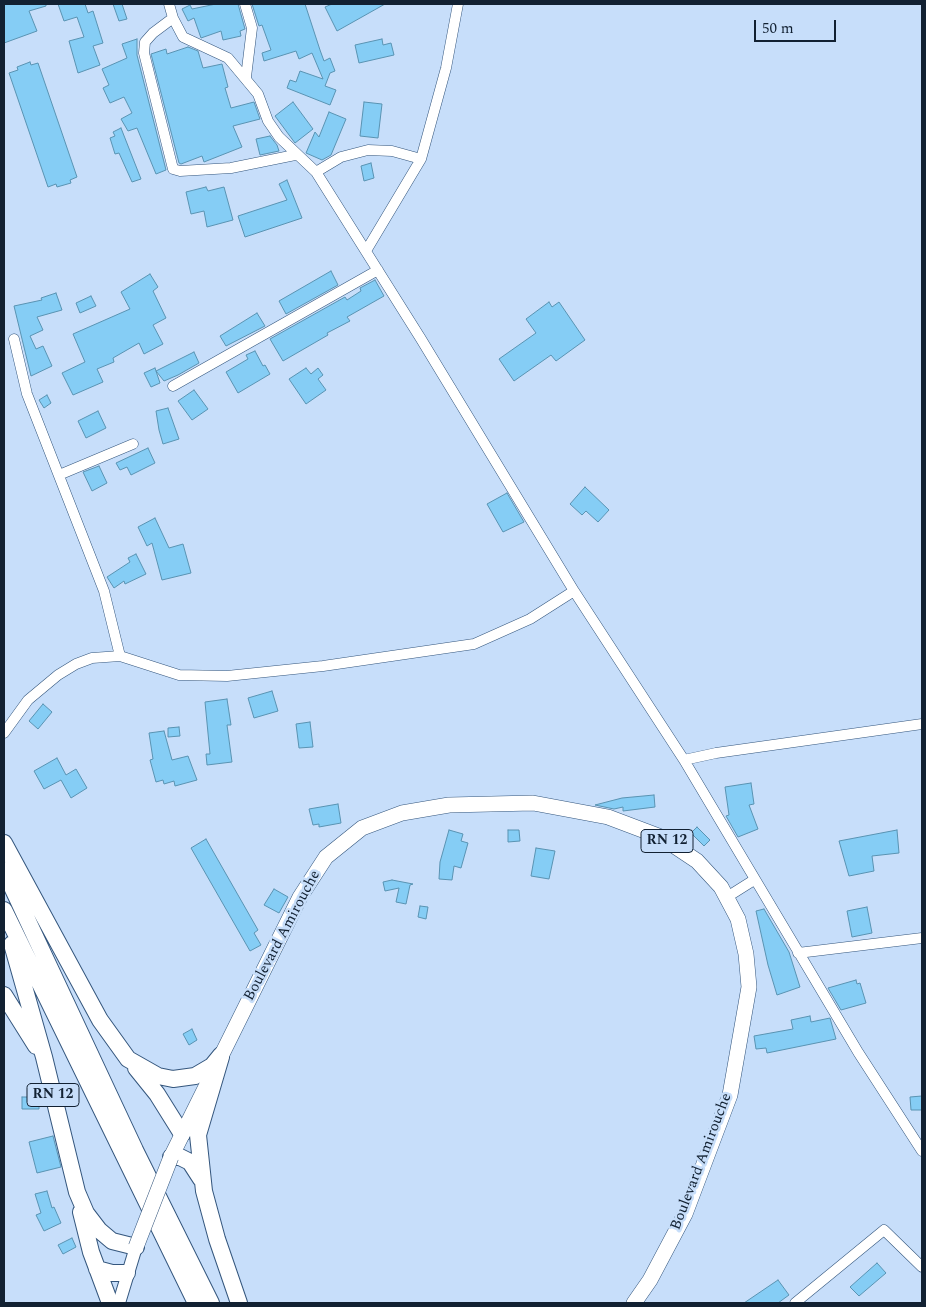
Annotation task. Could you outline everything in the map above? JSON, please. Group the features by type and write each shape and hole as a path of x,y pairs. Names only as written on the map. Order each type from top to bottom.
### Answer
{"highway":[{"name":"RN 12","path":"4,843 100,1020 128,1058 158,1076 173,1079 195,1076 212,1066 224,1049"},
{"path":"4,870 131,1141 211,1303"},
{"name":"RN 12","path":"5,912 44,1057 76,1192 86,1213 99,1230 112,1241 136,1247"},
{"path":"5,912 196,1303"},
{"path":"4,964 22,980"},
{"path":"4,996 19,1023 44,1057"},
{"path":"204,1191 198,1135 224,1049"},
{"path":"128,1058 157,1094 182,1134"},
{"path":"171,1157 180,1157 190,1162 198,1172 239,1303"},
{"path":"76,1192 97,1269 110,1303"},
{"path":"97,1269 127,1274"}],"main road":[{"name":"Boulevard Amirouche","path":"171,1157 300,897 326,857 362,828 402,813 449,805 533,803 608,817 661,837 698,861 721,887 738,919 746,954 749,987 730,1095 685,1214 650,1280 634,1303"},
{"name":"RN 12","path":"136,1247 171,1157"}],"street":[{"path":"169,4 173,18 183,37 228,58 246,77 258,94 268,121 279,137 316,172 366,250 574,591 684,760 798,953 919,1140 922,1151"},
{"path":"244,4 252,28 246,77"},
{"path":"366,250 421,159 446,68 458,4"},
{"path":"173,18 153,33 145,42 144,53 173,169 180,171 231,168 295,154"},
{"path":"316,172 341,158 368,150 392,151 421,159"},
{"path":"173,386 378,270"},
{"path":"14,339 27,394 104,591 120,656"},
{"path":"59,475 133,444"},
{"path":"4,733 28,700 58,675 76,664 92,658 120,656 179,675 226,676 305,668 474,644 530,619 574,591"},
{"path":"684,760 716,753 922,724"},
{"path":"727,897 754,880"},
{"path":"798,953 922,938"},
{"path":"795,1303 884,1230 922,1267"},
{"path":"118,1303 136,1247"}],"building":[{"path":"4,4 46,4 46,6 29,11 37,31 4,43"},
{"path":"58,4 85,4 88,13 93,11 103,43 93,46 100,65 78,73 69,41 84,37 77,17 64,21"},
{"path":"113,4 122,4 127,19 119,21"},
{"path":"216,4 238,4 245,29 240,31 241,36 223,40 221,31 201,38 194,18 188,21 182,9 190,5 192,9"},
{"path":"252,4 305,4 324,61 330,58 335,71 330,73 325,86 336,90 330,105 287,88 290,80 296,82 300,71 323,79 312,53 299,59 296,51 264,61 262,53 271,50 262,25 259,26"},
{"path":"332,4 385,4 337,31 325,7"},
{"path":"137,39 137,55 166,170 156,174 137,128 128,131 121,119 132,113 124,97 110,103 103,88 109,85 102,69 127,58 122,44"},
{"path":"382,39 383,45 391,43 394,55 359,63 355,45"},
{"path":"188,47 198,51 203,68 222,64 228,87 225,88 231,108 254,102 260,119 233,126 242,147 204,162 202,156 181,164 179,163 151,54 166,49 167,54"},
{"path":"30,62 31,65 38,63 77,177 70,180 71,183 57,187 56,184 48,187 9,73 18,70 17,67"},
{"path":"293,102 313,129 295,143 275,116"},
{"path":"364,102 382,104 378,138 360,136"},
{"path":"329,112 346,119 331,155 322,160 306,153 315,132 319,137"},
{"path":"121,128 141,179 132,182 119,153 115,154 110,138 115,136 113,132"},
{"path":"270,136 279,151 260,155 256,139"},
{"path":"371,163 374,178 364,181 361,166"},
{"path":"287,180 302,218 245,237 238,216 287,200 279,184"},
{"path":"206,187 208,191 224,187 233,220 207,227 204,211 191,214 186,192"},
{"path":"331,271 338,285 286,314 279,301"},
{"path":"150,274 158,287 153,291 166,318 153,325 163,344 144,354 139,343 113,358 114,362 97,369 103,382 73,395 62,373 85,362 73,334 130,309 121,292"},
{"path":"375,280 384,296 347,317 350,321 283,361 270,339 345,297 347,300 361,291 360,288"},
{"path":"56,293 62,310 37,317 43,330 30,336 36,349 43,346 52,366 31,376 14,306 42,300 41,298"},
{"path":"91,296 96,306 80,313 76,303"},
{"path":"549,302 552,307 559,302 585,340 556,361 551,355 514,381 499,359 536,333 526,319"},
{"path":"257,313 265,326 226,346 220,336"},
{"path":"255,351 270,374 238,393 226,372 248,359 246,355"},
{"path":"194,352 199,363 178,375 164,381 156,371"},
{"path":"155,368 160,383 151,387 144,373"},
{"path":"306,368 311,374 318,368 323,375 318,379 326,390 306,404 289,379"},
{"path":"194,390 208,409 192,420 178,401"},
{"path":"47,395 51,403 44,408 39,400"},
{"path":"168,408 179,439 163,444 156,411"},
{"path":"98,411 106,428 86,438 78,421"},
{"path":"148,448 155,463 131,475 127,467 120,470 116,463"},
{"path":"99,466 107,483 92,491 83,472"},
{"path":"585,487 609,510 598,522 586,511 582,515 570,504"},
{"path":"507,493 524,522 503,532 487,504"},
{"path":"155,518 169,548 183,544 191,573 162,580 152,543 147,546 138,527"},
{"path":"136,554 146,574 125,584 124,581 114,588 107,577 130,562 128,558"},
{"path":"272,691 278,711 254,718 248,698"},
{"path":"227,699 231,725 227,725 232,762 207,765 206,754 210,754 205,702"},
{"path":"43,704 52,712 38,729 29,721"},
{"path":"310,722 313,747 299,748 296,724"},
{"path":"179,727 180,736 168,737 168,728"},
{"path":"164,731 172,760 188,756 197,780 175,786 174,781 164,784 163,780 156,782 150,760 153,759 149,733"},
{"path":"57,758 66,775 76,769 87,788 71,798 61,780 44,789 34,771"},
{"path":"751,783 754,804 749,805 758,829 738,837 726,816 729,815 725,787"},
{"path":"654,795 655,807 623,811 623,807 614,809 595,805 622,798"},
{"path":"338,804 341,823 319,827 319,824 313,825 309,809"},
{"path":"697,827 710,840 704,846 691,833"},
{"path":"449,830 463,834 461,841 468,843 461,868 454,866 452,880 439,879 440,862"},
{"path":"508,830 519,830 520,841 508,842"},
{"path":"897,830 899,853 872,856 874,871 849,876 839,841"},
{"path":"206,839 258,930 254,933 261,945 250,951 191,848"},
{"path":"536,848 555,851 549,879 531,876"},
{"path":"392,880 413,884 410,885 406,904 396,902 399,888 385,891 383,882"},
{"path":"274,889 288,897 279,913 264,905"},
{"path":"420,906 428,907 426,919 418,917"},
{"path":"867,907 872,933 852,937 847,911"},
{"path":"764,909 789,952 800,987 777,995 756,911"},
{"path":"856,980 857,984 860,983 866,1003 841,1010 828,988"},
{"path":"810,1016 811,1022 830,1018 836,1039 767,1053 766,1048 756,1049 754,1036 793,1029 791,1020"},
{"path":"192,1029 197,1040 189,1045 183,1034"},
{"path":"922,1096 922,1110 911,1110 910,1097"},
{"path":"22,1097 39,1097 39,1109 22,1109"},
{"path":"53,1136 61,1167 37,1173 29,1142"},
{"path":"47,1191 52,1208 54,1207 61,1223 44,1231 36,1215 41,1213 35,1194"},
{"path":"72,1238 76,1247 63,1254 58,1245"},
{"path":"877,1263 886,1273 859,1296 850,1287"},
{"path":"778,1280 789,1295 778,1303 744,1303"}]}
